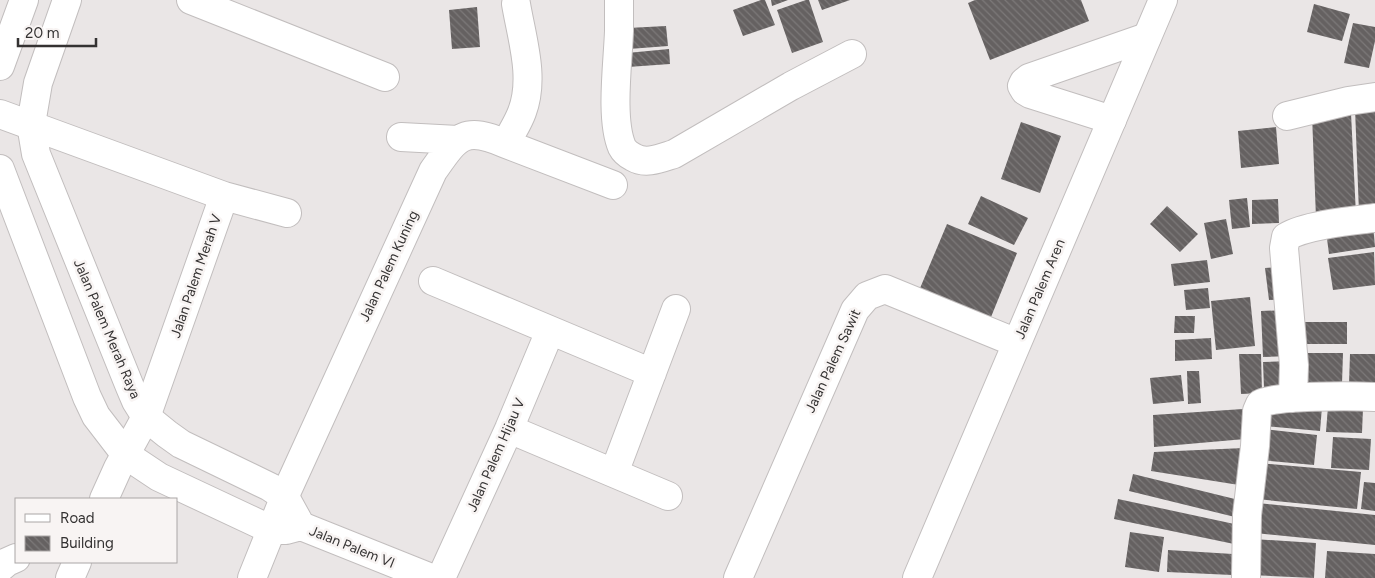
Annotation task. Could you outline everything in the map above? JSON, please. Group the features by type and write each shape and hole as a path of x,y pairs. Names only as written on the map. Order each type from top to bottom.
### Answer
{"street":[{"path":"0,66 24,0"},
{"name":"Jalan Palem Merah Raya","path":"67,0 38,84 31,124 36,154 130,387 146,417 181,444 270,487 285,497 302,526"},
{"path":"191,0 385,77"},
{"path":"618,0 617,124 622,148 634,158 642,161 656,160 674,154 852,54"},
{"name":"Jalan Palem Aren","path":"917,578 1163,0"},
{"path":"506,144 522,112 528,85 527,66 516,4"},
{"path":"1112,120 1030,94 1022,86 1029,78 1147,37"},
{"path":"1287,116 1348,101 1375,97"},
{"path":"0,114 224,196"},
{"path":"401,137 458,140 461,137 472,134 489,136 613,185"},
{"name":"Jalan Palem Kuning","path":"252,578 285,497 433,172 451,144 458,140"},
{"path":"0,169 87,397 96,416 126,454 159,477 272,530 286,530 302,526"},
{"name":"Jalan Palem Merah V","path":"104,498 118,468 146,417 224,196 287,213"},
{"path":"1293,398 1294,364 1284,248 1286,237 1295,231 1309,228 1375,218"},
{"path":"433,281 652,373"},
{"name":"Jalan Palem Sawit","path":"738,578 855,310 867,296 885,288 1017,343"},
{"path":"614,473 676,309"},
{"name":"Jalan Palem Hijau V","path":"441,578 509,429 550,331"},
{"path":"1246,578 1248,515 1257,411 1260,404 1293,398 1375,397"},
{"path":"509,429 668,496"},
{"name":"Jalan Palem VI","path":"302,526 431,578"},
{"path":"0,568 15,558"},
{"path":"70,578 77,563"}],"building":[{"path":"765,0 775,25 743,36 733,10"},
{"path":"771,0 788,0 772,6"},
{"path":"809,0 823,42 792,53 777,10"},
{"path":"818,0 850,0 822,10"},
{"path":"975,0 1081,0 1089,21 990,60 968,3"},
{"path":"1314,4 1350,14 1342,41 1307,32"},
{"path":"477,7 480,47 452,49 449,10"},
{"path":"1353,23 1375,27 1375,41 1369,68 1344,63"},
{"path":"666,26 668,46 629,49 628,28"},
{"path":"669,49 670,64 628,67 627,53"},
{"path":"1375,107 1375,212 1359,213 1355,108"},
{"path":"1351,113 1356,215 1316,218 1312,115"},
{"path":"1021,122 1061,136 1040,193 1001,179"},
{"path":"1276,127 1279,164 1241,168 1238,131"},
{"path":"981,196 1028,218 1014,245 968,224"},
{"path":"1247,198 1250,227 1232,229 1229,200"},
{"path":"1278,199 1279,223 1252,224 1252,200"},
{"path":"1167,206 1198,234 1180,252 1150,224"},
{"path":"1226,219 1233,254 1211,259 1204,223"},
{"path":"947,224 1017,253 989,322 918,293"},
{"path":"1373,224 1375,247 1329,254 1326,231"},
{"path":"1374,252 1375,285 1333,290 1328,258"},
{"path":"1207,260 1210,282 1174,286 1171,264"},
{"path":"1283,267 1287,299 1269,300 1265,268"},
{"path":"1208,288 1210,308 1186,310 1184,290"},
{"path":"1250,297 1255,346 1216,350 1211,301"},
{"path":"1287,310 1289,356 1263,357 1261,311"},
{"path":"1175,316 1195,316 1194,333 1174,333"},
{"path":"1302,322 1347,322 1347,344 1301,344"},
{"path":"1211,338 1212,359 1175,361 1175,340"},
{"path":"1298,353 1343,353 1342,384 1298,384"},
{"path":"1239,354 1261,354 1262,393 1241,394"},
{"path":"1350,354 1375,354 1375,385 1349,384"},
{"path":"1291,361 1291,388 1264,388 1263,362"},
{"path":"1187,371 1199,371 1201,403 1188,404"},
{"path":"1181,375 1184,401 1153,404 1150,378"},
{"path":"1267,403 1322,407 1320,431 1265,426"},
{"path":"1328,406 1363,408 1362,433 1326,432"},
{"path":"1243,409 1245,439 1154,447 1153,415"},
{"path":"1264,429 1317,435 1314,465 1260,460"},
{"path":"1333,437 1371,439 1369,470 1331,468"},
{"path":"1244,448 1239,485 1151,471 1154,452"},
{"path":"1259,463 1361,472 1357,509 1256,499"},
{"path":"1133,474 1243,501 1239,518 1129,491"},
{"path":"1364,482 1375,483 1375,511 1361,509"},
{"path":"1118,499 1239,525 1234,544 1114,519"},
{"path":"1258,503 1375,515 1375,545 1255,533"},
{"path":"1130,532 1164,537 1159,572 1125,567"},
{"path":"1253,539 1316,543 1314,578 1251,575"},
{"path":"1168,550 1233,554 1232,575 1167,572"},
{"path":"1327,551 1375,554 1375,578 1325,578"}]}
